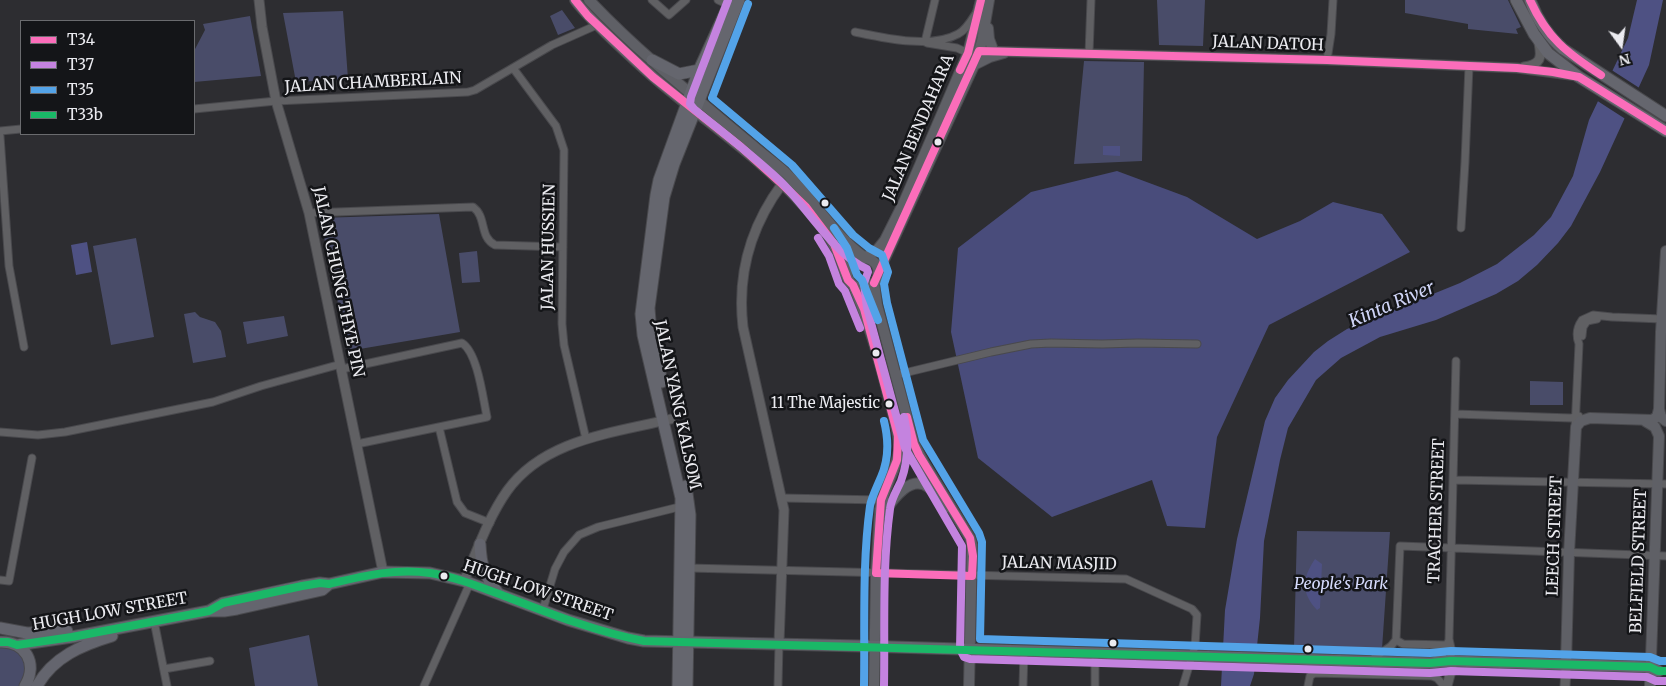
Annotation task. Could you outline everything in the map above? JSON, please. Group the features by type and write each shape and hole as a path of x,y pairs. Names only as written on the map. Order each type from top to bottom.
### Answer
{"highway":[{"path":"480,544 484,574 498,593"},
{"name":"HUGH LOW STREET","path":"0,642 17,645 65,639 209,611 224,611 303,595 322,590 329,584 382,572 430,573 467,582 568,620 644,641 780,643 1656,670"},
{"path":"0,628 28,633 48,633 94,628 151,618 173,618"},
{"path":"37,686 44,675 56,663 80,647 125,632 155,626 173,618"},
{"path":"17,645 25,652 30,663 29,678 25,686"}],"main road":[{"path":"575,0 633,59 786,173 846,242 865,257 874,261 878,269 876,278 877,305 914,444 949,502 951,510 970,538 973,556 969,686"},
{"path":"589,0 652,60 693,103 806,208 829,236 864,309 876,347 898,436 897,460 881,500 879,518 874,686"},
{"name":"JALAN BENDAHARA","path":"865,257 886,240 901,215 974,65 983,6 989,0"},
{"path":"1516,0 1539,43 1557,61 1666,132"},
{"path":"1530,0 1543,25 1563,50 1666,116"},
{"path":"693,103 699,70 730,2"},
{"path":"693,103 730,2"},
{"path":"983,6 992,47"},
{"name":"JALAN BENDAHARA","path":"876,278 954,84 976,50"},
{"path":"974,65 1004,52"},
{"path":"652,60 679,74 699,70"},
{"name":"JALAN YANG KALSOM","path":"683,641 686,506 688,494 642,324 641,305 649,274 657,190 666,160 693,103"},
{"path":"1666,251 1659,410 1661,416 1666,421"},
{"path":"847,275 849,264 858,257 865,257"},
{"path":"853,285 866,288 876,278"},
{"path":"1575,430 1581,421 1590,418 1644,421 1655,419 1659,410"},
{"path":"1644,421 1655,427 1659,436"},
{"path":"1659,436 1661,430 1666,426"},
{"name":"LEECH STREET","path":"1566,667 1575,430"},
{"name":"BELFIELD STREET","path":"1650,686 1656,670 1654,556 1661,484 1659,436"},
{"path":"879,518 902,491 916,484 923,484 929,488 943,505 951,510"},
{"name":"JALAN YANG KALSOM","path":"683,641 689,568 686,506"},
{"path":"678,686 683,641"},
{"path":"683,641 687,686"}],"street":[{"name":"JALAN CHUNG THYE PIN","path":"259,0 262,27 276,101 309,212 382,572"},
{"path":"652,0 669,15 686,0"},
{"path":"925,42 935,0"},
{"path":"1089,54 1091,0"},
{"path":"1327,60 1333,0"},
{"name":"JALAN DATOH","path":"925,42 958,34 968,26 983,6"},
{"name":"JALAN CHAMBERLAIN","path":"195,109 276,101 468,92 475,90 552,45 598,25"},
{"name":"JALAN DATOH","path":"855,32 890,39 925,42 962,50 1015,53 1019,51"},
{"path":"1517,68 1531,66 1539,61 1539,43"},
{"name":"JALAN DATOH","path":"976,50 992,47 1019,51 1089,54 1327,60 1517,68 1579,77"},
{"path":"1461,228 1468,66"},
{"name":"JALAN HUSSIEN","path":"513,68 549,115 562,141 565,160 563,331 586,439"},
{"path":"0,131 20,129"},
{"path":"0,136 9,266 24,348"},
{"path":"778,686 784,520 782,498 743,327 741,299 745,267 754,231 782,184"},
{"path":"309,212 473,207 479,211 482,218 485,236 489,242 495,245 563,246"},
{"path":"1580,344 1578,330 1580,322 1585,317 1593,315 1663,320"},
{"path":"1575,430 1580,344 1583,327 1587,322 1612,317"},
{"path":"0,432 38,435 65,432 213,402 261,386 341,366 462,343 469,350 475,365 487,417 357,444"},
{"path":"896,375 1031,344 1197,344"},
{"name":"TRACHER STREET","path":"1445,686 1451,664 1451,648 1448,642 1456,361"},
{"path":"1455,414 1571,418 1584,416 1590,418"},
{"path":"424,686 490,522 508,491 531,465 586,439 667,420"},
{"path":"439,427 460,508 465,513 490,522"},
{"path":"0,580 9,581 32,458"},
{"path":"1453,480 1661,484"},
{"path":"782,498 881,500"},
{"path":"543,610 554,569 564,552 579,535 598,527 686,506"},
{"path":"1369,662 1396,640 1400,546 1666,556"},
{"name":"JALAN MASJID","path":"689,568 1126,579 1195,612 1198,618 1195,657"},
{"path":"155,626 167,686"},
{"path":"1396,640 1403,644 1448,642 1443,654 1430,663"},
{"path":"1023,686 1024,651"},
{"path":"1095,686 1096,653"},
{"path":"1183,686 1195,657"},
{"path":"164,669 210,661"},
{"name":"LEECH STREET","path":"1565,686 1566,667"},
{"path":"1308,686 1310,676 1314,673 1432,676 1445,686"}],"green space":[{"path":"1157,0 1205,0 1203,46 1159,45"},
{"path":"1405,0 1508,0 1521,27 1516,29 1518,34 1468,29 1468,24 1405,13"},
{"path":"562,10 575,28 558,35 550,16"},
{"path":"343,11 348,79 296,82 283,13"},
{"path":"250,16 261,76 195,82 195,49 205,30 203,24"},
{"path":"1084,61 1144,62 1142,161 1074,164"},
{"path":"439,214 460,332 348,351 320,218"},
{"path":"136,238 154,337 111,345 93,246"},
{"path":"477,251 480,282 462,283 459,253"},
{"path":"195,312 200,317 215,322 221,331 226,357 193,363 184,314"},
{"path":"284,316 288,336 247,344 243,322"},
{"path":"1530,381 1563,382 1563,405 1530,405"},
{"name":"People's Park","path":"1297,531 1390,532 1382,649 1294,648"},
{"path":"309,635 318,686 255,686 249,648"},
{"path":"8,646 20,651 27,665 20,686 0,686 0,647"}],"shaded area":[{"name":"Kinta River","path":"1637,0 1663,0 1649,65 1600,172 1571,226 1558,243 1518,281 1496,294 1436,320 1380,337 1341,358 1316,380 1288,428 1280,460 1264,541 1260,618 1254,674 1250,686 1221,686 1225,610 1237,539 1265,421 1275,398 1288,380 1314,352 1328,341 1347,329 1460,283 1497,264 1534,235 1551,217 1573,176 1589,120 1628,38"},
{"path":"1103,146 1120,146 1120,156 1103,155"},
{"path":"1117,171 1187,197 1257,239 1300,221 1333,202 1382,214 1410,252 1269,325 1217,437 1205,528 1167,526 1152,480 1052,517 978,458 951,332 958,248 1031,192"},
{"path":"87,242 92,272 76,275 71,245"},
{"path":"1315,559 1322,564 1320,608 1317,610 1308,598 1305,585 1308,573"}],"pier":[{"path":"1610,69 1641,89 1627,120 1596,100"},
{"path":"1220,645 1259,646 1257,669 1219,668"}],"transit line":[{"name":"T34","path":"575,0 588,16 653,77 741,147 782,184 806,207 834,244 848,280 853,285 864,309 898,436 897,460 881,500 876,573"},
{"name":"T37","path":"728,0 690,104 779,180 843,253 867,269 868,272 864,283 867,308 905,448 962,546 960,649 964,657 970,659 1430,673 1451,671 1647,677 1656,681 1666,681"},
{"name":"T34","path":"960,70 968,53 981,0"},
{"name":"T34","path":"1530,0 1543,25 1559,44 1601,75"},
{"name":"T35","path":"748,4 712,98 792,165 853,235 869,248 882,255 888,272 884,284 887,303 923,440 979,533 982,542 980,639 1430,653 1451,651 1650,657 1666,661"},
{"name":"T34","path":"874,283 979,51 1327,60 1517,68 1553,72 1579,77 1666,131"},
{"name":"T35","path":"834,228 847,248 878,320"},
{"name":"T37","path":"818,238 829,256 839,284 845,291 860,328"},
{"name":"T37","path":"884,686 884,598 887,531 891,505 904,473 907,457 907,433 904,417"},
{"name":"T34","path":"907,417 919,455 970,538 973,556 972,576"},
{"name":"T35","path":"864,686 867,528 871,502 884,470 887,457 887,436 884,421"},
{"name":"T33b","path":"0,642 17,645 72,637 209,611 223,603 302,586 320,583 329,584 404,571 430,573 460,580 574,622 644,641 1430,663 1451,661 1650,667 1658,671 1666,671"},
{"name":"T34","path":"876,573 972,576"}],"place":[{"name":"11 The Majestic","path":"889,404"}]}
